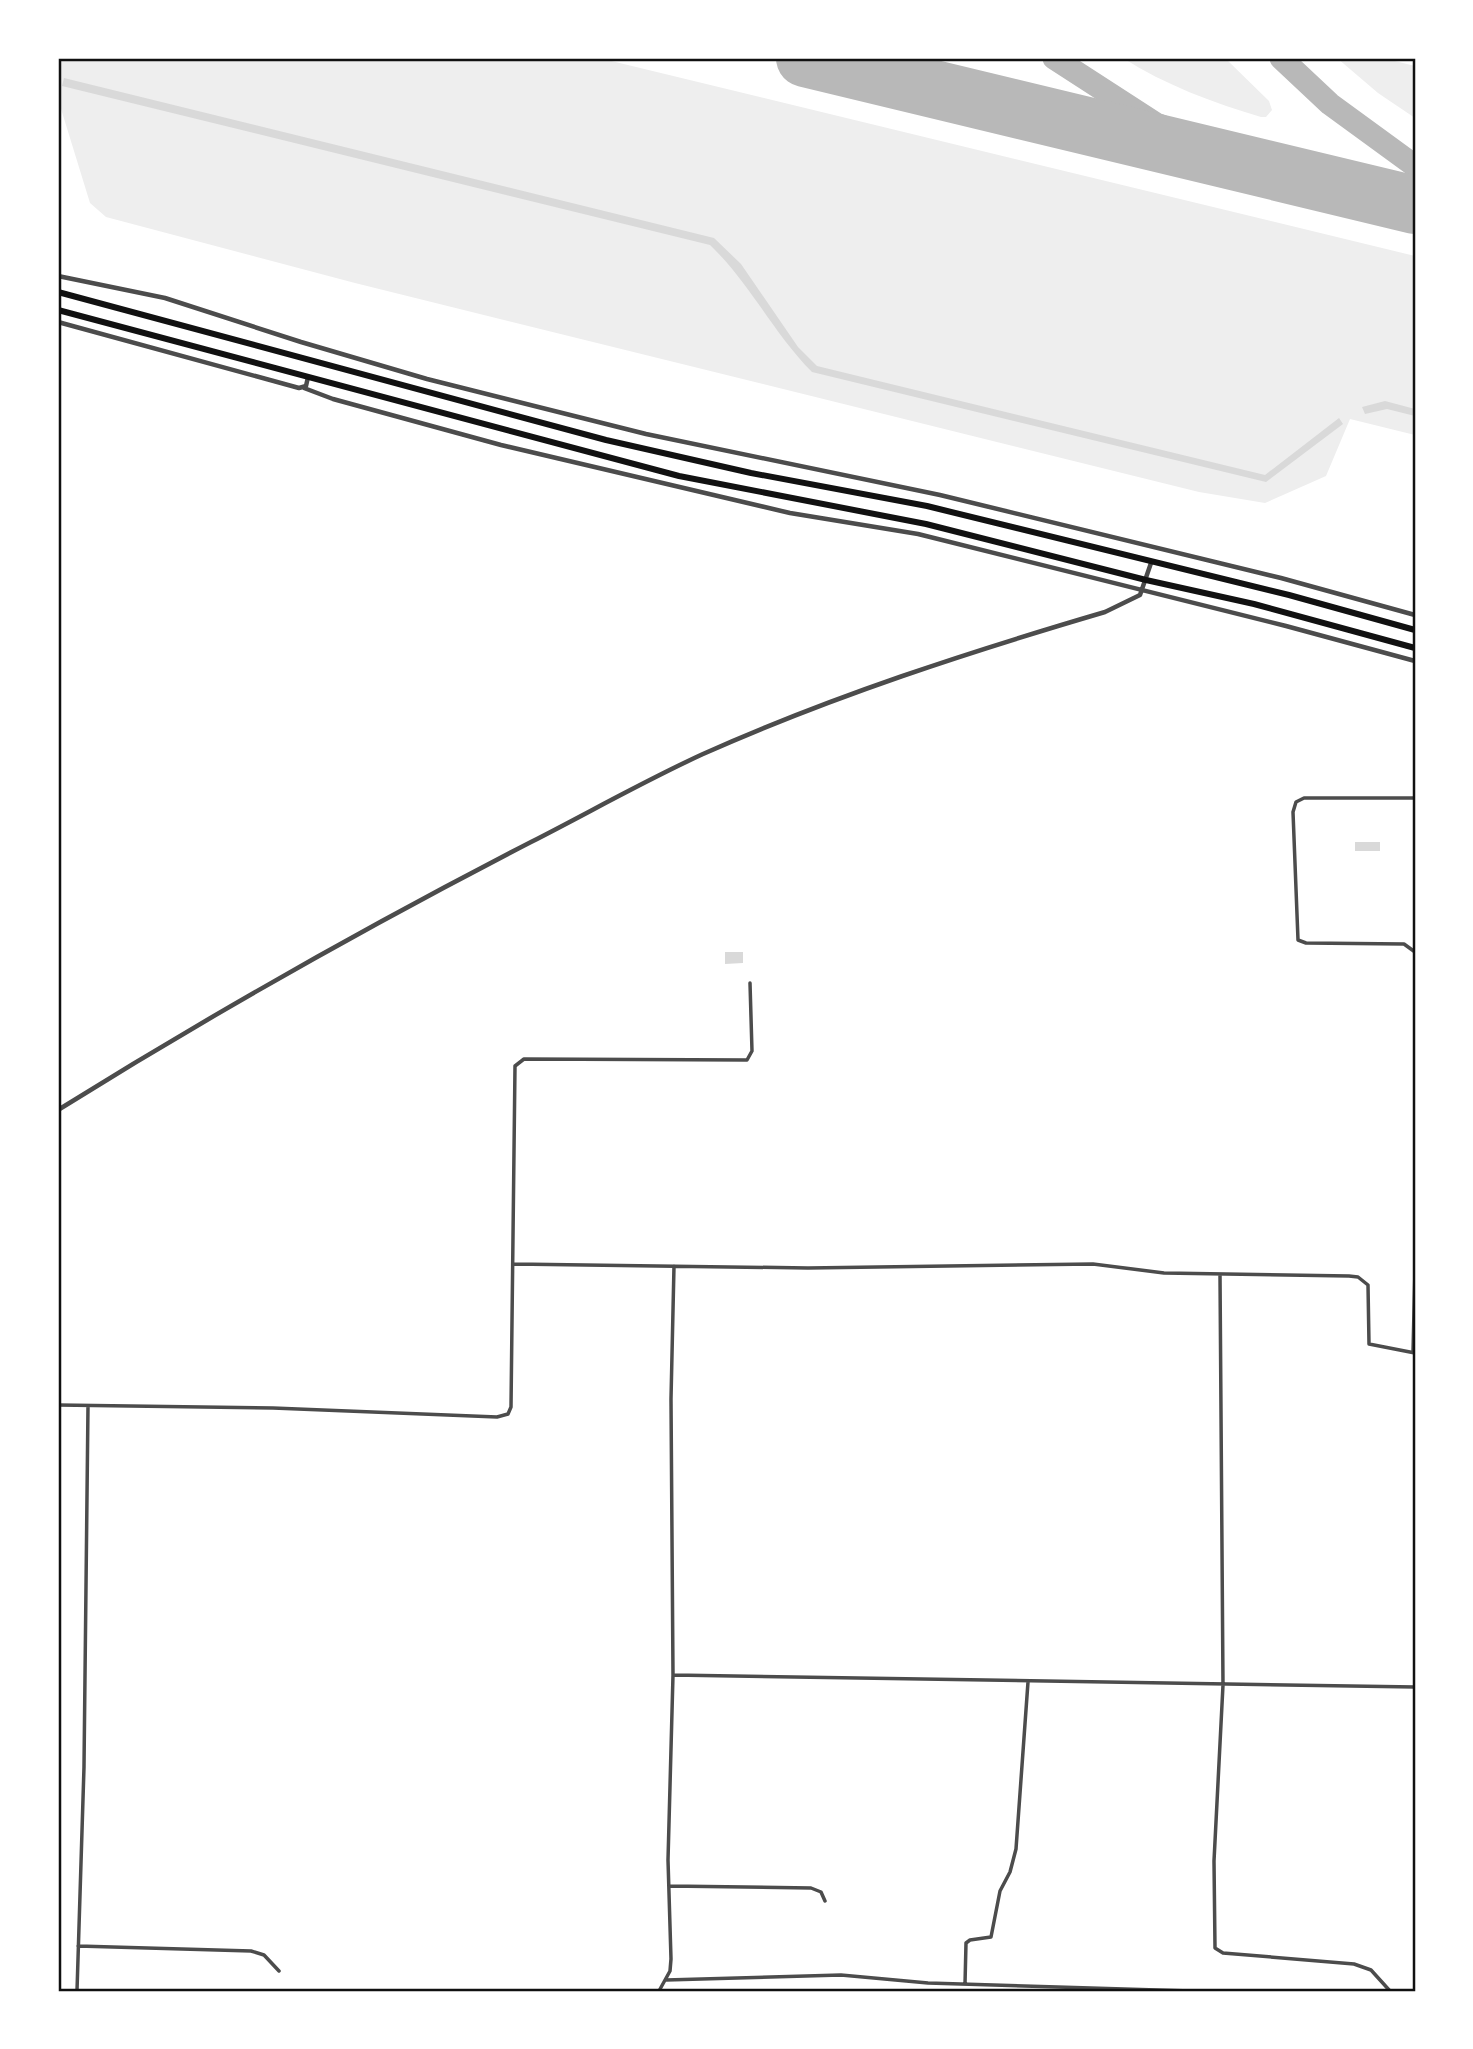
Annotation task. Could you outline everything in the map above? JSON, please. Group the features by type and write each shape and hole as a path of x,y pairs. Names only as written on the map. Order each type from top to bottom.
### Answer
{"highway":[{"path":"58,292 606,440 751,473 927,506 1151,564 1279,593 1415,631"},
{"path":"58,310 679,476 926,524 1146,580 1254,604 1415,648"}],"street":[{"path":"58,276 181,302 301,342 427,379 646,435 940,495 1280,578 1415,615"},
{"path":"58,322 182,358 304,388 333,399 501,445 790,513 919,534 1141,592 1286,625 1415,662"},
{"path":"304,388 308,377"},
{"path":"58,1110 233,1003 418,901 665,772 799,714 868,688 1105,612 1137,597 1151,564"},
{"path":"1415,798 1304,798 1296,802 1293,813 1298,940 1306,943 1404,944 1415,953"},
{"path":"58,1405 505,1416 511,1407 515,1071 518,1062 524,1059 747,1060 752,1051 750,983"},
{"path":"514,1264 1101,1264 1164,1273 1358,1277 1365,1280 1369,1291 1370,1344 1414,1353 1415,1269"},
{"path":"659,1991 666,1980 671,1959 671,1399 674,1266"},
{"path":"1220,1275 1223,1685 1214,1878 1215,1948 1223,1953 1354,1964 1371,1970 1390,1991"},
{"path":"77,1991 88,1405"},
{"path":"673,1675 1415,1687"},
{"path":"965,1984 966,1943 991,1937 1000,1891 1014,1861 1028,1682"},
{"path":"669,1886 811,1888 821,1892 825,1901"},
{"path":"78,1946 251,1951 264,1955 279,1971"},
{"path":"666,1980 841,1975 965,1984 1191,1991"}],"shaded area":[{"path":"58,58 599,58 1415,256 1415,435 1350,419 1326,476 1265,503 1199,492 355,283 106,217 90,203 58,99"},
{"path":"1123,58 1225,58 1269,101 1272,110 1266,117 1261,117 1226,106 1173,85"},
{"path":"1337,58 1383,58 1415,66 1415,118 1378,93"},
{"path":"64,78 714,238 741,264 798,347 817,366 1265,475 1339,418 1343,424 1266,482 812,372 785,341 737,275 710,245 62,86"},
{"path":"1385,401 1415,409 1415,416 1387,409 1365,414 1362,407"},
{"path":"1355,842 1380,842 1380,851 1355,851"},
{"path":"725,952 743,952 743,963 725,964"}],"taxiway":[{"path":"1054,58 1156,124 1277,171"},
{"path":"1281,58 1330,104 1415,166"}],"runway":[{"path":"805,58 1415,205"}]}
